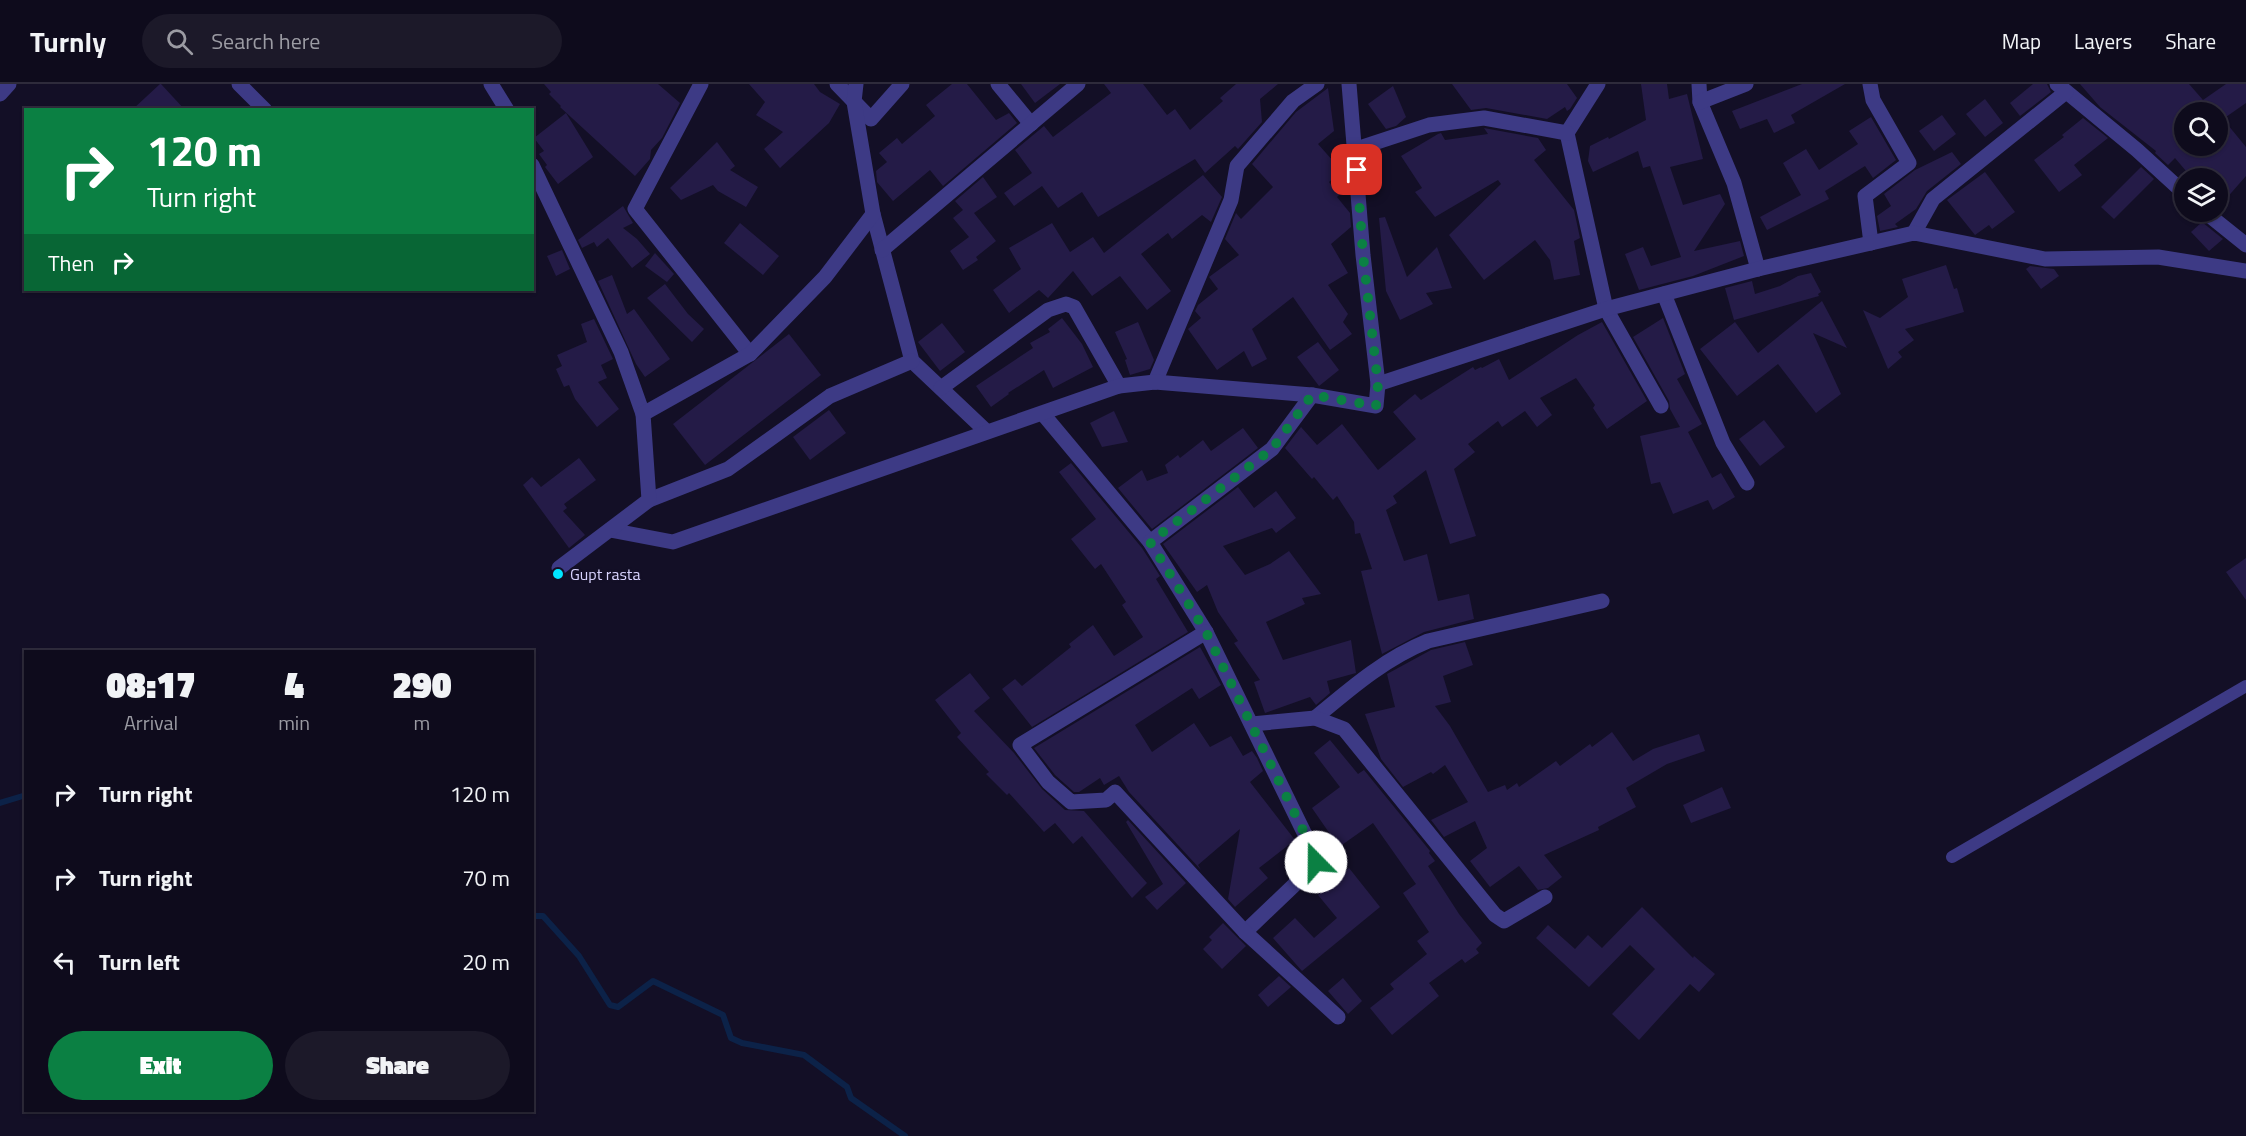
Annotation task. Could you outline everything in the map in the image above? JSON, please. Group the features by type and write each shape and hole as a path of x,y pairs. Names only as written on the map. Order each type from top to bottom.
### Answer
{"street":[{"path":"0,94 9,84"},
{"path":"239,84 263,108"},
{"path":"491,84 506,108"},
{"path":"701,84 635,209 750,354"},
{"path":"837,84 871,119 902,84"},
{"path":"856,84 854,102 873,214 912,361 986,431"},
{"path":"998,84 1031,124"},
{"path":"882,250 1078,84"},
{"path":"1155,382 1231,200 1237,166 1293,101 1317,84"},
{"path":"610,530 672,542 1119,386 1155,382 1312,395 1376,406 1378,384 1363,255 1349,84"},
{"path":"1599,84 1567,133 1606,309 1661,406"},
{"path":"1699,84 1700,102 1734,183 1758,269"},
{"path":"1700,102 1746,84"},
{"path":"1870,84 1874,100 1909,163 1865,196 1871,243"},
{"path":"1914,233 1933,199 2062,88 2174,184"},
{"path":"1356,149 1429,124 1484,118 1567,133"},
{"path":"534,169 621,352 643,414 649,500"},
{"path":"643,414 750,354 825,277 873,214"},
{"path":"2217,222 2246,245"},
{"path":"1378,384 1606,309 1758,269 1914,233 2045,260 2158,257 2246,271"},
{"path":"1664,294 1723,443 1747,483"},
{"path":"941,388 1048,310 1066,304 1074,307 1119,386"},
{"path":"560,568 649,500 728,468 830,396 912,361"},
{"path":"1150,542 1272,449 1312,395"},
{"path":"1042,414 1150,542 1206,632 1311,847 1316,862 1313,867 1245,932"},
{"path":"1315,718 1377,668 1413,647 1428,641 1602,602"},
{"path":"1206,632 1020,745 1045,778 1071,802 1106,800 1115,792 1245,932 1338,1017"},
{"path":"1252,724 1315,718 1344,729 1495,915 1504,921 1545,897"}],"lane":[{"path":"1952,857 2246,686"}],"building":[{"path":"160,84 183,108 134,108"},
{"path":"544,84 658,84 680,103 662,138 651,150 650,159 635,176 560,107"},
{"path":"749,84 814,84 820,92 840,104 829,123 780,168 764,149 783,132 756,115 765,102"},
{"path":"952,84 967,84 996,120 1009,113 1017,123 943,186 930,170 893,201 877,182 876,171 887,162 879,153 897,138 902,144 935,116 926,105"},
{"path":"1021,84 1060,84 1035,103"},
{"path":"1104,84 1143,84 1167,115 1175,109 1190,130 1223,101 1220,98 1236,84 1278,84 1260,99 1262,122 1238,149 1235,146 1205,173 1195,159 1098,217 1082,192 1058,208 1042,186 1014,206 1004,193 1032,173 1015,150 1044,126 1053,137 1111,93"},
{"path":"1452,84 1567,84 1577,98 1570,109 1567,111 1565,107 1547,119 1486,108 1471,110"},
{"path":"1641,84 1667,84 1669,99 1687,94 1703,159 1670,167 1683,205 1720,194 1725,204 1694,251 1740,241 1744,256 1693,276 1639,290 1625,254 1643,247 1651,266 1681,257 1650,166 1643,168 1638,151 1593,172 1588,161 1590,146 1646,120"},
{"path":"1802,84 1845,84 1791,115 1795,123 1774,133 1767,119 1740,129 1732,111"},
{"path":"2033,84 2047,84 2051,92 2020,116 2010,103"},
{"path":"2080,84 2189,84 2203,100 2226,84 2246,84 2246,103 2228,116 2228,102 2174,102 2174,156 2228,156 2228,125 2246,147 2246,176 2228,196 2228,168 2184,168 2175,158 2168,165 2155,153 2156,151 2100,107"},
{"path":"1393,86 1406,117 1396,126 1386,129 1368,104"},
{"path":"1328,88 1334,131 1318,144 1342,171 1329,182 1350,213 1351,227 1331,244 1348,273 1328,285 1348,314 1343,322 1352,334 1330,350 1293,297 1252,329 1267,359 1252,367 1244,351 1217,370 1188,329 1201,318 1195,311 1198,305 1218,289 1209,277 1239,255 1225,239 1236,213 1241,219 1273,187 1252,164 1296,112"},
{"path":"1985,99 2003,123 1985,137 1966,114"},
{"path":"566,113 593,157 558,184 545,167 547,165 539,154 544,151 534,138"},
{"path":"1942,115 1956,134 1934,151 1919,131"},
{"path":"1871,117 1896,160 1873,178 1865,166 1825,191 1829,199 1767,230 1760,217 1801,195 1783,163 1806,149 1819,170 1858,144 1849,131"},
{"path":"2083,118 2108,138 2074,165 2082,175 2059,192 2034,160 2064,137 2062,135"},
{"path":"1484,128 1538,138 1546,150 1534,160 1574,210 1580,238 1574,241 1580,275 1554,280 1550,260 1535,240 1484,280 1449,235 1501,184 1498,180 1435,217 1415,192 1422,188 1401,156 1438,134 1441,133 1445,140 1488,134"},
{"path":"717,142 735,166 730,170 758,187 746,207 718,191 713,185 681,200 670,188"},
{"path":"1952,152 1961,164 1927,191 1916,209 1895,224 1898,227 1880,231 1877,216 1891,206 1884,194 1915,170"},
{"path":"2141,167 2154,179 2114,219 2101,207"},
{"path":"1985,172 2015,212 1992,229 1989,225 1975,235 1947,200"},
{"path":"1203,175 1222,197 1211,222 1202,215 1172,239 1168,233 1141,254 1171,291 1147,310 1120,276 1092,296 1073,271 1048,298 1039,290 1009,313 993,290 1021,269 1009,248 1052,223 1070,252 1093,237 1104,253"},
{"path":"983,177 997,197 974,213 996,241 976,257 978,260 963,270 950,251 969,237 953,218 963,210 955,201"},
{"path":"623,206 633,223 623,228 650,254 632,268 608,238 597,247 594,242 582,248 578,240"},
{"path":"1385,217 1407,277 1437,247 1452,288 1426,293 1433,304 1400,320 1386,291 1379,218"},
{"path":"2202,222 2223,239 2209,251 2191,232"},
{"path":"740,223 779,256 763,275 724,243"},
{"path":"562,250 570,269 556,276 547,256"},
{"path":"655,253 674,274 667,282 645,266"},
{"path":"1946,265 1954,289 1957,288 1964,312 1905,329 1914,340 1898,352 1902,357 1888,369 1863,310 1880,318 1908,297 1902,279"},
{"path":"2030,266 2054,269 2059,276 2041,289 2026,269"},
{"path":"1811,273 1821,292 1819,296 1734,320 1725,288 1752,281 1755,294"},
{"path":"612,275 627,314 634,309 670,359 645,377 636,364 598,281"},
{"path":"665,284 688,314 704,329 692,342 647,298"},
{"path":"1822,301 1847,348 1813,333 1841,394 1816,413 1778,364 1737,396 1700,349 1735,322 1758,353"},
{"path":"1062,318 1082,344 1093,367 1053,388 1044,370 991,407 976,386 1033,348 1030,343 1050,332 1048,329"},
{"path":"1663,318 1685,374 1677,379 1702,424 1688,432 1712,478 1721,473 1735,497 1713,510 1708,500 1673,514 1660,482 1651,484 1640,436 1680,427 1670,409 1669,401 1633,337"},
{"path":"594,319 613,359 601,365 607,378 598,382 619,409 597,427 575,399 569,385 564,387 556,369 562,366 557,355 587,342 581,324"},
{"path":"1138,322 1154,360 1150,369 1130,375 1125,360 1127,359 1115,332"},
{"path":"1602,322 1647,401 1607,429 1593,408 1595,405 1576,378 1540,398 1552,415 1537,427 1525,411 1502,427 1498,421 1468,444 1475,452 1454,469 1476,536 1450,544 1426,470 1393,496 1397,503 1386,510 1404,561 1427,554 1438,601 1469,594 1474,619 1424,632 1382,654 1361,571 1372,569 1360,533 1355,534 1354,522 1337,496 1333,500 1285,448 1301,427 1317,445 1342,424 1378,470 1416,439 1393,412 1415,394 1421,400 1473,367 1475,370 1482,368 1499,359 1509,380"},
{"path":"942,323 965,352 940,371 918,342"},
{"path":"789,334 821,375 705,465 673,424"},
{"path":"1318,342 1339,370 1319,386 1297,357"},
{"path":"829,410 846,433 810,460 793,437"},
{"path":"1114,411 1128,442 1102,447 1090,423"},
{"path":"1764,420 1785,447 1760,466 1739,439"},
{"path":"1243,428 1258,448 1152,529 1118,488 1142,470 1147,481 1168,473 1165,465 1178,455 1180,458 1203,440 1211,451"},
{"path":"579,458 596,480 564,504 567,508 563,511 585,535 569,548 523,485 532,477 541,487"},
{"path":"1071,463 1142,548 1160,576 1156,579 1188,632 1032,727 1002,689 1015,679 1022,686 1071,647 1069,644 1093,625 1114,656 1143,637 1122,605 1126,602 1101,564 1095,569 1071,539 1096,519 1059,472"},
{"path":"1238,487 1254,508 1276,491 1296,518 1276,533 1272,528 1223,546 1245,575 1270,564 1289,551 1321,594 1302,598 1305,604 1266,622 1283,660 1351,640 1356,673 1327,681 1330,693 1316,705 1310,697 1265,713 1254,682 1260,680 1234,643 1238,641 1218,612 1207,585 1197,592 1163,544"},
{"path":"2246,558 2246,600 2226,572"},
{"path":"1465,642 1473,665 1443,676 1451,702 1435,706 1450,726 1488,792 1505,785 1507,790 1517,783 1519,787 1556,761 1560,766 1590,744 1592,747 1612,732 1633,761 1653,749 1699,734 1705,751 1667,764 1626,788 1636,807 1598,827 1599,830 1544,855 1562,877 1548,888 1538,890 1519,866 1490,887 1470,861 1487,848 1475,821 1444,837 1431,820 1468,802 1445,765 1433,774 1431,772 1403,787 1381,759 1365,714 1395,707 1387,674 1431,650"},
{"path":"1200,647 1221,685 1199,699 1192,688 1135,725 1152,752 1194,723 1210,747 1231,736 1243,756 1252,751 1257,758 1263,771 1250,782 1295,840 1259,868 1268,878 1235,907 1228,899 1240,829 1198,865 1201,870 1129,792 1119,776 1104,785 1100,778 1079,792 1074,792 1055,775 1034,748"},
{"path":"970,673 990,698 974,711 1014,753 1042,789 1065,810 1084,811 1147,883 1132,898 1082,836 1073,844 1055,823 1044,832 1009,793 1007,795 986,774 989,772 957,737 961,733 935,700"},
{"path":"1330,740 1358,774 1364,770 1430,851 1435,861 1428,866 1459,914 1482,943 1476,949 1479,953 1465,963 1462,959 1429,983 1439,996 1392,1035 1370,1008 1394,989 1390,984 1427,954 1417,941 1429,932 1403,893 1416,884 1373,823 1339,847 1312,808 1340,787 1314,753"},
{"path":"1722,787 1731,808 1691,823 1683,805"},
{"path":"1128,820 1186,883 1157,910 1145,897 1163,884 1126,822"},
{"path":"1349,868 1380,907 1302,971 1273,938 1295,918 1314,938 1337,918 1318,895"},
{"path":"1642,907 1693,958 1694,956 1715,974 1699,992 1690,984 1639,1040 1612,1014 1655,969 1630,945 1589,987 1536,938 1548,925 1575,949 1588,935 1602,948"},
{"path":"1223,923 1246,946 1222,969 1203,949 1212,940 1209,937"},
{"path":"1279,976 1291,987 1268,1007 1258,995"},
{"path":"1343,978 1362,1001 1348,1014 1328,991"}],"waterway":[{"path":"0,803 24,796"},
{"path":"534,916 543,916 579,956 610,1005 618,1007 653,981 723,1015 731,1038 742,1043 804,1055 847,1087 851,1098 905,1136"}],"place":[{"name":"Gupt rasta","path":"558,574"}],"route":[{"path":"1316,862 1316,857 1206,632 1150,542 1272,449 1312,395 1376,406 1378,384 1363,255 1357,170"}]}
